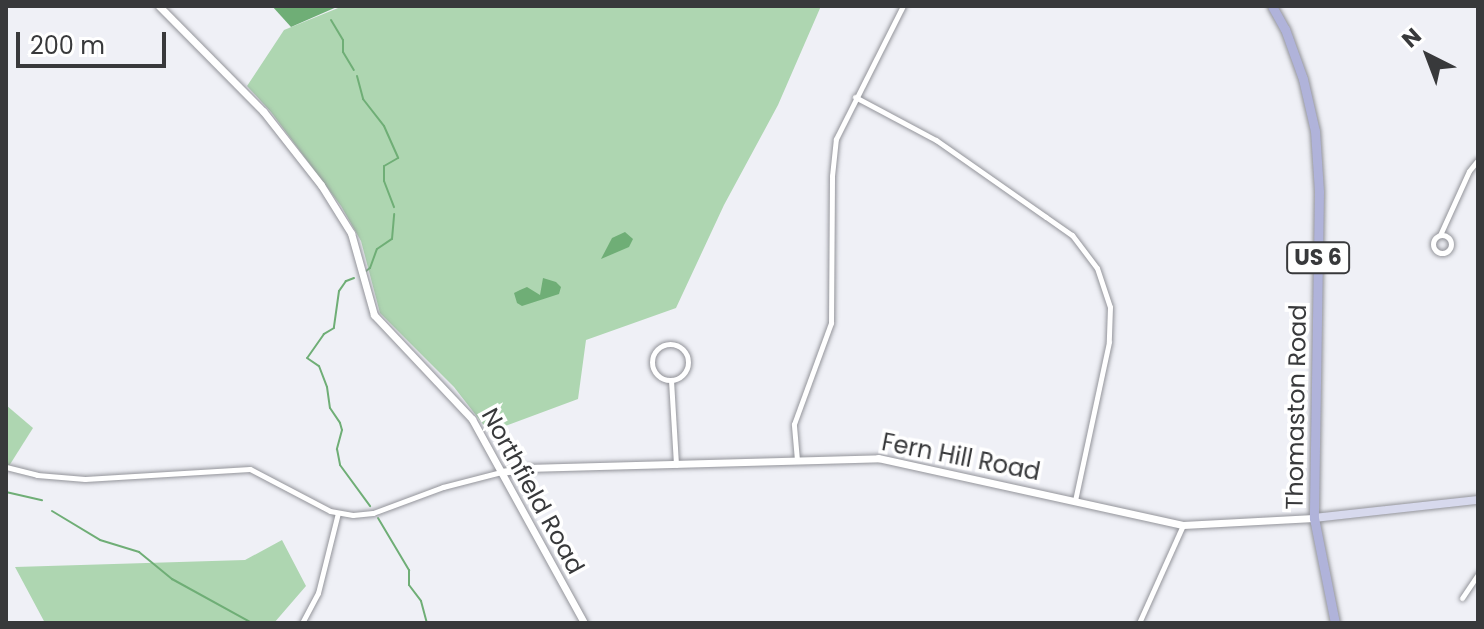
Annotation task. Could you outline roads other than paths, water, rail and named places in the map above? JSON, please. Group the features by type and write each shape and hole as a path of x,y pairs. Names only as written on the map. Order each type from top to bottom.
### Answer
{"main road":[{"name":"Thomaston Road","path":"1272,6 1285,29 1303,79 1315,131 1319,192 1314,518 1335,623"},
{"path":"1314,518 1478,500"}],"street":[{"name":"Northfield Road","path":"159,6 263,111 295,150 351,233 374,315 466,410 584,623"},
{"path":"797,460 794,424 831,323 833,154 855,97 903,6"},
{"path":"855,97 936,140 1072,235 1097,268 1110,307 1109,342 1075,500"},
{"path":"1440,235 1478,160"},
{"path":"670,343 681,347 688,359 683,374 671,380 660,377 652,364 656,350 670,343"},
{"path":"671,380 676,466"},
{"name":"Fern Hill Road","path":"501,472 530,468 878,458 1183,525 1314,518"},
{"path":"6,467 37,475 85,479 243,468 262,472 338,513 373,513 443,487 501,472"},
{"path":"302,623 318,593 338,513"},
{"path":"1139,623 1183,525"},
{"path":"1462,598 1478,574"}],"waterway":[{"path":"331,20 343,40 343,52 354,70"},
{"path":"357,76 363,99 384,126 398,158 384,166 384,181 394,207"},
{"path":"366,271 377,249 392,239 394,214"},
{"path":"354,278 346,281 339,291 334,328 324,334 307,358 319,366 327,387 330,408 340,423 342,430 337,449 340,465 370,506"},
{"path":"6,492 42,500"},
{"path":"52,511 100,540 139,552 172,579 252,623"},
{"path":"378,518 409,570 409,585 421,601 427,623"}]}
